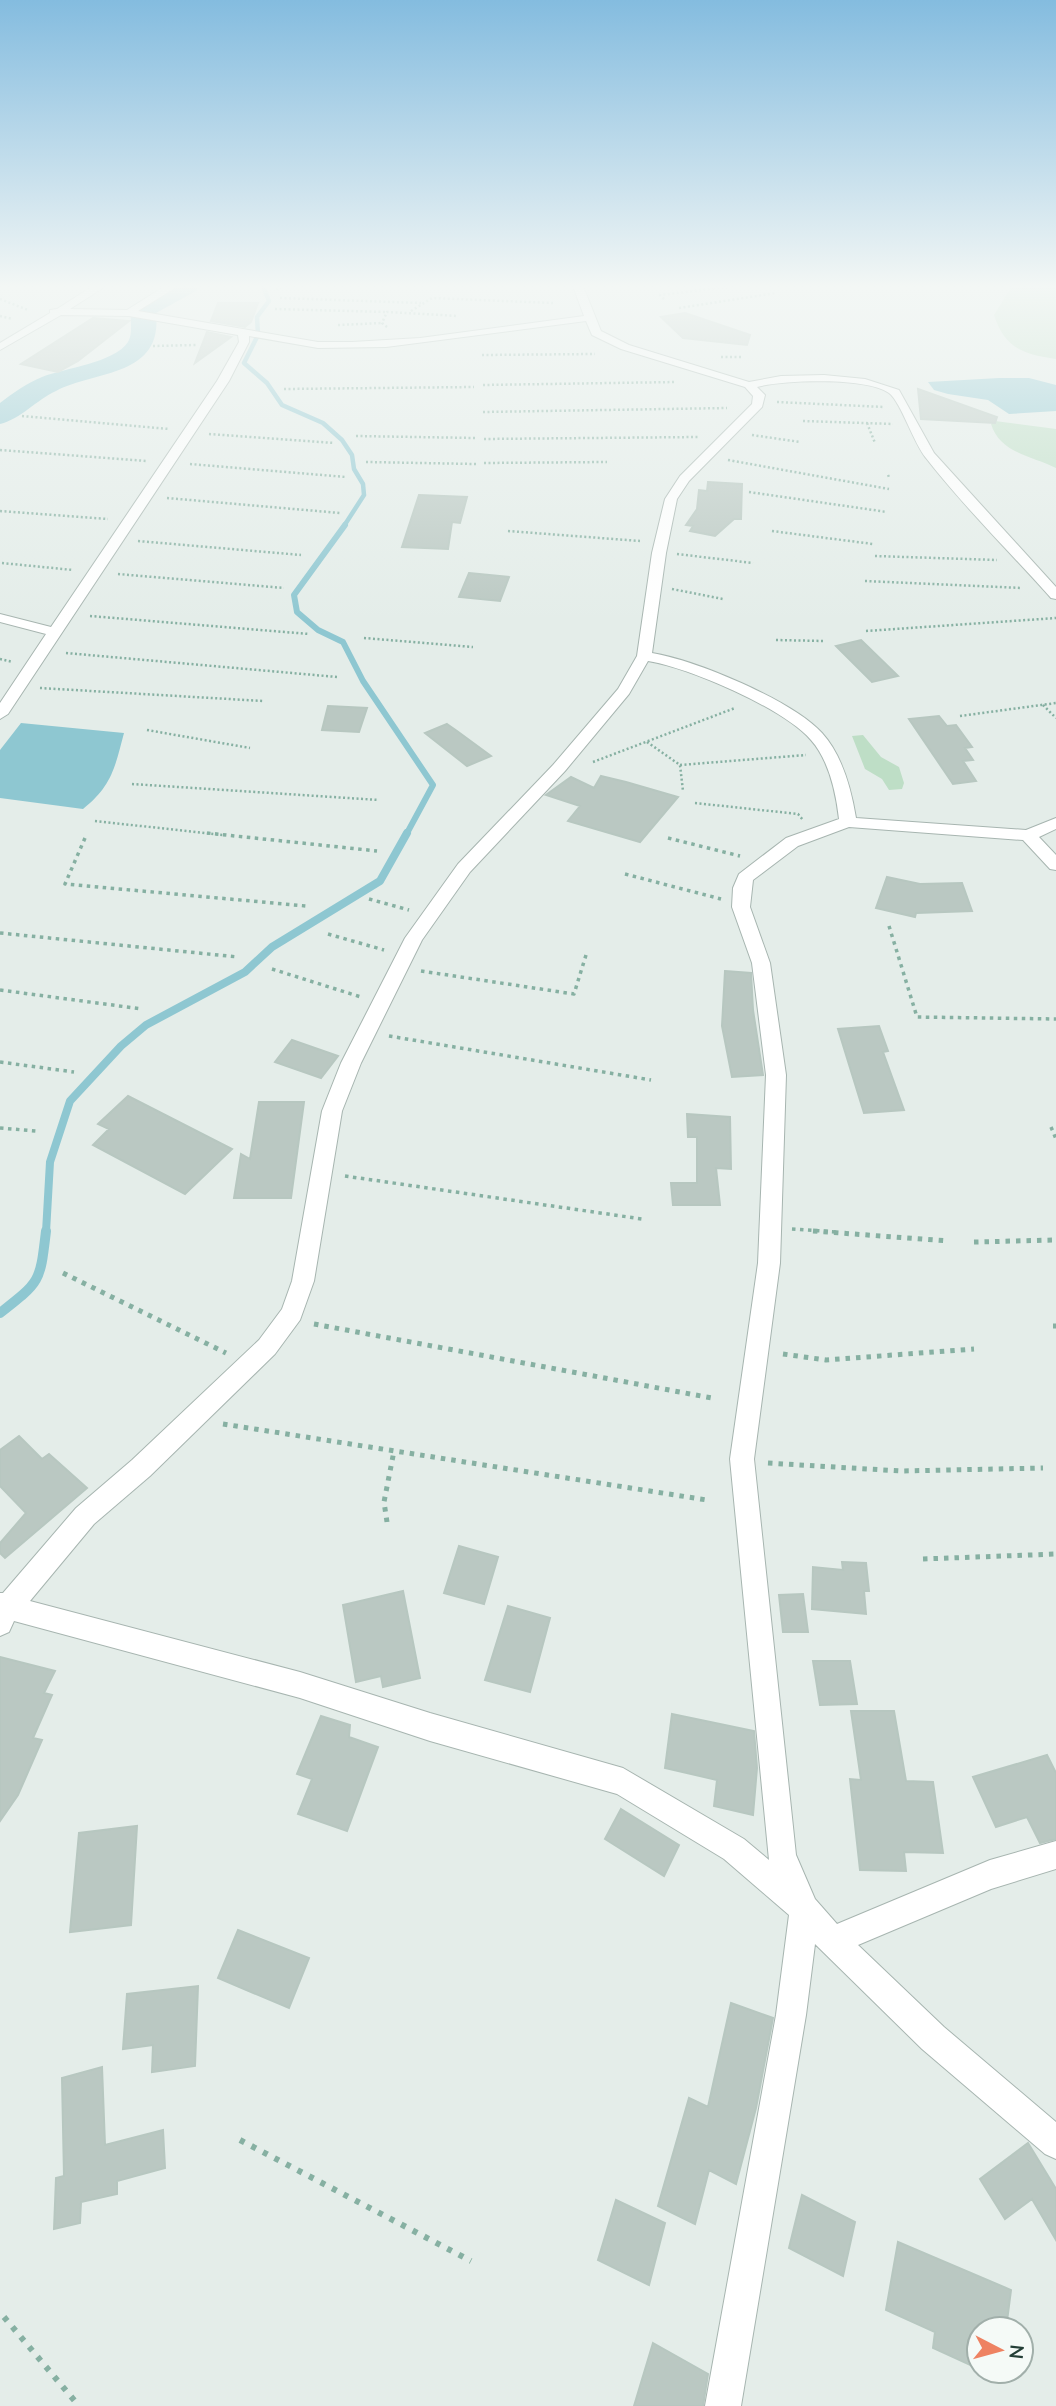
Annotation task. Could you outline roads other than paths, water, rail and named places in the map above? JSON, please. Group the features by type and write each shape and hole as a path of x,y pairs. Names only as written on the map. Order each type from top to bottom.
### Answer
{"street":[{"path":"0,714 211,398"},
{"path":"759,398 758,405 684,480 671,499 659,553 644,656 624,691 559,768 464,868 414,938 351,1063 332,1111 303,1281 292,1313 267,1348 141,1468 85,1516 3,1612 300,1685 430,1727 624,1782 734,1849 805,1909 832,1941 933,2038 1056,2143"},
{"path":"898,398 929,455 1056,595"},
{"path":"0,618 54,632"},
{"path":"644,656 675,662 798,720 817,737 828,757 839,780 848,822"},
{"path":"723,2406 791,2015 805,1909 782,1856 742,1459 769,1264 776,1075 761,963 741,907 742,888 745,878 792,842 848,822 1028,835 1056,823"},
{"path":"1028,835 1056,865"},
{"path":"832,1941 990,1875 1056,1855"}],"water":[{"path":"977,398 1056,398 1056,411 1009,414 988,400"},
{"path":"21,723 124,733 111,775 93,801 83,809 0,798 0,750"}],"waterway":[{"path":"0,416 24,398"},
{"path":"277,398 282,405 323,423 342,440 352,455 354,469 363,484 364,495 344,526"},
{"path":"345,525 294,595 297,612 318,630 343,642 363,681 433,785 406,835"},
{"path":"46,1232 50,1162 70,1101 121,1046 146,1025 245,972 272,947 380,881 407,833"},
{"path":"0,1313 24,1294 36,1279 40,1271 46,1231"}]}
